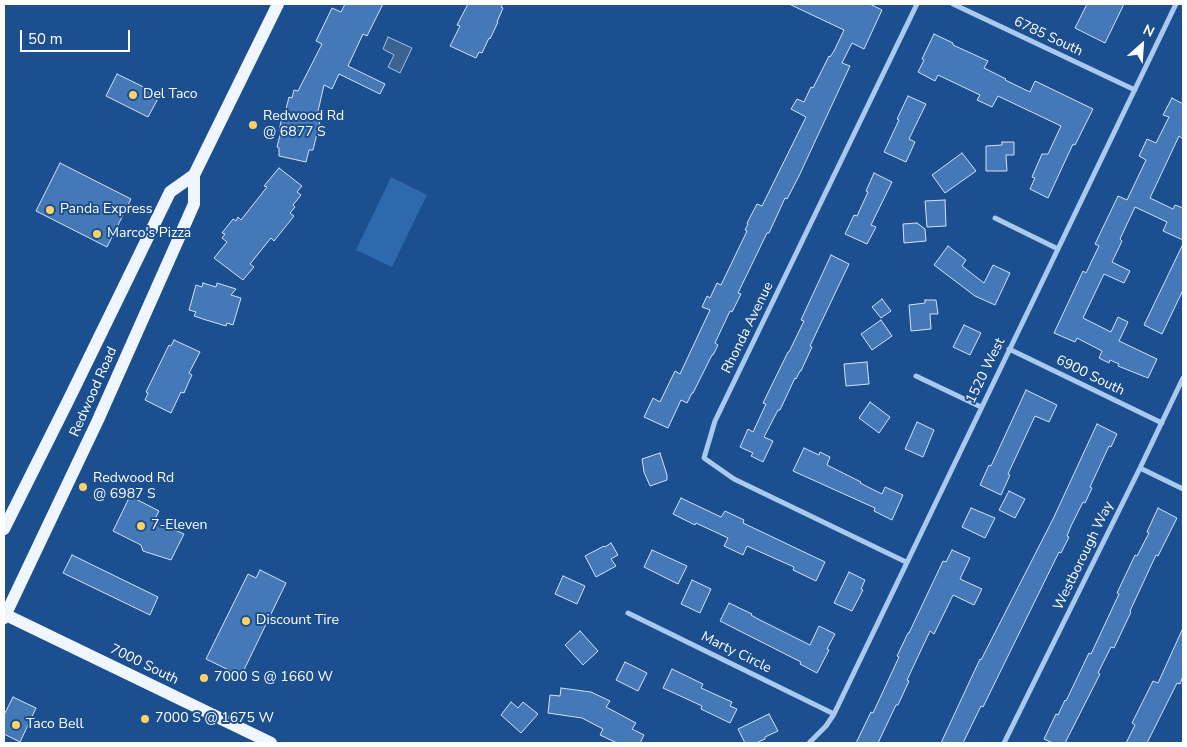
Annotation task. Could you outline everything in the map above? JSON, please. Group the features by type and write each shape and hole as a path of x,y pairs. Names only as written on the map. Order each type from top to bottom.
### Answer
{"main road":[{"name":"Redwood Road","path":"4,615 98,420 194,204 194,174 278,4"},
{"name":"Redwood Road","path":"4,529 170,192 194,174"},
{"name":"7000 South","path":"4,615 270,743"}],"street":[{"name":"Rhonda Avenue","path":"906,562 734,479 704,458 715,422 917,4"},
{"name":"6785 South","path":"953,4 1135,90"},
{"name":"1520 West","path":"808,743 826,726 834,714 1176,4"},
{"path":"995,218 1058,249"},
{"name":"6900 South","path":"1009,349 1162,423"},
{"path":"916,376 981,407"},
{"name":"Westborough Way","path":"1004,743 1183,378"},
{"path":"1140,468 1183,489"},
{"name":"Marty Circle","path":"628,613 834,714"}],"shaded area":[{"path":"388,37 412,48 400,73 388,67 394,55 383,49"},
{"path":"391,177 427,195 392,267 356,250"}],"building":[{"path":"345,4 383,4 367,36 363,34 348,66 385,84 380,94 339,74 332,89 324,85 316,120 320,121 313,150 309,150 306,162 279,156 279,148 277,147 281,131 279,131 283,112 285,113 289,97 292,98 294,90 298,91 322,44 316,41 332,8 341,12"},
{"path":"468,4 503,4 498,22 490,39 482,53 479,52 476,58 450,46 460,26 457,25"},
{"path":"789,4 870,4 882,10 864,49 852,43 842,63 850,66 799,176 787,199 785,198 738,293 741,294 732,312 730,311 715,343 718,345 713,355 687,403 681,400 668,428 644,417 653,398 660,402 675,371 680,374 710,310 702,307 707,296 710,298 717,283 721,285 747,231 745,230 747,223 757,204 762,206 806,117 791,109 797,99 804,102 844,30"},
{"path":"1087,4 1124,4 1105,43 1075,28"},
{"path":"934,34 988,61 984,68 1030,92 1035,81 1093,109 1075,145 1073,144 1048,198 1030,189 1035,178 1032,177 1042,154 1048,154 1061,126 998,96 992,107 977,100 980,95 938,75 935,81 918,72"},
{"name":"Del Taco","path":"117,74 160,95 148,117 106,96"},
{"path":"908,96 926,104 909,139 915,142 906,162 884,152"},
{"path":"1172,98 1183,104 1183,139 1179,136 1150,198 1173,209 1175,205 1183,208 1183,240 1163,231 1167,222 1135,207 1112,262 1130,271 1124,283 1104,274 1083,318 1111,332 1118,317 1128,322 1119,341 1157,359 1148,378 1118,366 1119,364 1110,360 1109,363 1099,358 1102,351 1077,338 1075,342 1054,333 1083,271 1086,273 1099,246 1095,244 1118,196 1127,200 1146,160 1139,156 1147,139 1156,143 1169,117 1163,115"},
{"path":"1002,142 1014,142 1014,155 1006,155 1007,171 986,171 986,146 1002,145"},
{"path":"962,153 976,171 945,193 932,175"},
{"path":"60,163 131,199 107,247 36,211"},
{"path":"279,168 302,186 297,192 301,195 293,205 295,207 290,213 294,216 274,241 271,238 250,264 254,267 243,280 214,258 227,242 222,238 225,234 222,233 233,219 236,221 238,217 241,220 267,187 264,186"},
{"path":"874,173 892,182 871,225 876,227 867,244 845,234 854,215 857,216"},
{"path":"945,200 946,226 927,227 925,201"},
{"path":"917,223 925,229 926,241 904,243 903,224"},
{"path":"1183,244 1183,290 1162,334 1144,325"},
{"path":"948,246 966,260 962,266 984,283 993,265 1010,273 995,305 975,296 934,265"},
{"path":"831,255 849,264 810,346 812,347 801,371 795,378 780,410 778,410 764,437 773,441 763,462 751,456 753,453 740,447 748,429 753,432 766,404 763,403 804,321 801,320"},
{"path":"203,283 216,287 217,283 236,289 231,295 241,298 233,325 227,323 226,326 194,316 196,312 189,310 196,285 202,287"},
{"path":"882,299 891,311 881,318 872,307"},
{"path":"925,300 936,300 938,314 930,314 931,329 911,331 909,305 925,303"},
{"path":"881,320 892,336 872,350 861,334"},
{"path":"964,325 981,333 970,355 953,347"},
{"path":"174,340 200,352 189,373 192,375 184,393 181,392 171,413 145,400 148,393 146,392 169,345 171,346"},
{"path":"867,362 869,384 846,386 844,364"},
{"path":"1026,390 1057,405 1049,422 1035,416 1008,474 1010,475 1001,495 980,485 989,465 991,466"},
{"path":"870,402 890,417 879,433 859,418"},
{"path":"917,422 934,430 923,457 905,449"},
{"path":"1097,424 1117,434 1111,447 1109,446 1090,487 1092,488 1085,503 1083,502 1071,526 1067,536 1069,537 1061,553 1059,552 983,707 981,706 963,743 941,743 980,659 1054,517"},
{"path":"804,448 819,455 820,452 830,457 827,465 882,494 885,487 903,495 892,520 874,511 875,508 793,471"},
{"path":"660,453 667,480 650,486 644,472 642,459"},
{"path":"1009,491 1025,499 1015,518 999,510"},
{"name":"7-Eleven","path":"130,496 159,511 154,521 184,534 171,560 143,551 141,545 113,531"},
{"path":"681,498 721,517 725,511 744,520 743,523 825,562 816,581 793,570 794,567 747,546 743,555 724,546 728,538 673,514"},
{"path":"971,508 995,518 985,538 962,527"},
{"path":"1158,508 1177,518 1158,556 1156,555 1114,648 1111,647 1098,673 1100,674 1065,743 1053,743 1044,739 1056,714 1058,715 1066,701 1089,653 1091,654 1135,555 1137,556 1149,533 1147,532"},
{"path":"611,543 618,555 611,559 616,566 596,577 585,556"},
{"path":"652,550 687,566 678,584 644,567"},
{"path":"952,550 970,558 960,579 982,589 974,605 953,595 934,634 930,631 907,680 909,681 898,705 896,705 878,743 856,743 871,712 873,713 899,657 897,656 943,561 946,562"},
{"path":"72,555 158,597 150,615 63,573"},
{"name":"Discount Tire","path":"260,570 286,583 241,676 206,659 248,574 256,578"},
{"path":"849,572 865,580 861,589 863,590 852,611 834,603"},
{"path":"563,576 585,586 577,604 555,594"},
{"path":"692,580 711,589 700,613 681,604"},
{"path":"729,603 810,645 819,626 835,634 817,673 800,664 801,662 720,621"},
{"path":"1183,628 1183,676 1180,684 1177,683 1147,743 1126,743 1135,725 1132,723 1153,681 1158,683"},
{"path":"580,631 598,651 583,665 565,645"},
{"path":"625,662 647,673 638,691 616,680"},
{"path":"672,669 703,684 701,688 732,702 730,706 737,709 730,723 701,709 702,706 663,688"},
{"path":"561,688 591,692 610,701 606,707 636,723 632,729 644,735 640,743 617,743 600,735 603,729 582,718 548,713 550,695 560,696"},
{"name":"Taco Bell","path":"13,697 36,708 20,742 4,734 4,715"},
{"path":"511,702 518,708 523,702 538,714 521,733 501,715"},
{"path":"769,714 778,731 756,743 745,743 738,729"}],"place":[{"name":"Del Taco","path":"133,95"},
{"name":"Redwood Rd @ 6877 S","path":"253,125"},
{"name":"Panda Express","path":"50,210"},
{"name":"Marco's Pizza","path":"97,234"},
{"name":"Redwood Rd @ 6987 S","path":"83,487"},
{"name":"7-Eleven","path":"141,526"},
{"name":"Discount Tire","path":"246,621"},
{"name":"7000 S @ 1660 W","path":"204,678"},
{"name":"7000 S @ 1675 W","path":"145,719"},
{"name":"Taco Bell","path":"16,725"}]}
